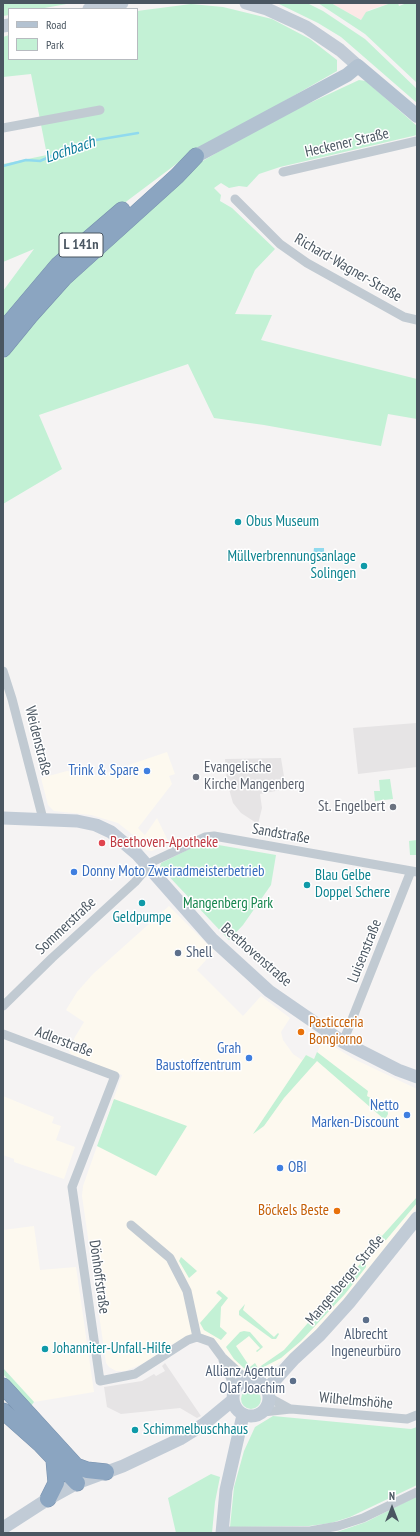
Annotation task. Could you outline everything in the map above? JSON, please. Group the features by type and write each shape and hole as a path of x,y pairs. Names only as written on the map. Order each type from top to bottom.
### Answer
{"highway":[{"name":"L 141n","path":"3,330 58,265 169,171 196,156"},
{"name":"L 141n","path":"3,349 64,278 177,176 196,156"},
{"path":"3,1386 76,1466 87,1470 106,1472"},
{"path":"3,1411 40,1444 77,1483"},
{"path":"48,1499 56,1484 54,1460"},
{"path":"76,1466 77,1483"}],"main road":[{"path":"94,8 122,3"},
{"path":"246,3 266,9 306,26 340,50 417,116"},
{"name":"L 141n","path":"196,156 347,75 358,66"},
{"name":"Beethovenstraße","path":"3,818 77,821 96,825 111,832 150,865 212,939 269,991 344,1042 398,1070 417,1077"},
{"name":"Mangenberger Straße","path":"244,1407 267,1408 268,1394 294,1359 320,1335 349,1304 417,1218"},
{"name":"Mangenberger Straße","path":"222,1532 226,1490 244,1407 252,1381 294,1359"},
{"path":"252,1381 268,1394"},
{"path":"4,1525 77,1483 106,1472 173,1442 204,1424 244,1407"}],"street":[{"path":"3,128 100,110"},
{"name":"Heckener Straße","path":"282,172 417,141"},
{"name":"Richard-Wagner-Straße","path":"235,199 280,244 307,263 404,317 417,320"},
{"name":"Weidenstraße","path":"3,671 12,698 43,819"},
{"name":"Sandstraße","path":"150,865 196,840 210,836 414,871"},
{"name":"Sommerstraße","path":"3,1006 150,865"},
{"name":"Luisenstraße","path":"344,1042 414,871"},
{"name":"Adlerstraße","path":"3,1034 115,1076"},
{"name":"Dönhoffstraße","path":"115,1076 72,1187 100,1381 135,1374 188,1340 197,1337"},
{"path":"131,1226 170,1258 187,1291 197,1337 211,1342 222,1357 244,1407"},
{"path":"222,1357 252,1381"},
{"name":"Wilhelmshöhe","path":"268,1394 291,1409"},
{"name":"Wilhelmshöhe","path":"244,1407 291,1409 407,1419 417,1415"},
{"path":"222,1532 310,1531 338,1526 363,1518 417,1492"}],"shaded area":[{"path":"331,3 391,3 369,10 361,20"},
{"path":"416,723 417,767 358,774 353,728"},
{"path":"167,752 175,774 169,776 172,784 138,828 145,835 157,818 169,843 152,851 146,850 133,835 118,823 91,815 54,811 48,805 41,778 67,771 99,775"},
{"path":"281,758 286,789 260,794 262,808 258,824 241,813 233,803 227,782 225,759"},
{"path":"169,906 214,951 197,970 243,1016 261,996 290,1018 281,1032 283,1040 293,1054 302,1060 306,1055 314,1059 323,1040 354,1059 417,1089 417,1207 356,1286 318,1329 291,1354 259,1377 249,1377 239,1370 214,1339 202,1334 188,1336 142,1364 125,1371 116,1371 109,1367 106,1363 82,1196 83,1186 122,1075 71,1054 69,1051 84,1022 66,1010 77,992 93,974"},
{"path":"3,1096 54,1117 52,1123 61,1126 56,1140 75,1147 64,1179 14,1162 14,1159 3,1155"},
{"path":"34,1226 40,1270 76,1267 94,1392 34,1402 3,1368 3,1230"},
{"path":"165,1363 201,1416 197,1418 180,1408 121,1414 107,1407 104,1387 142,1381 154,1374 156,1376 165,1371 162,1366"}],"green space":[{"path":"3,3 72,3 44,8 8,8 8,15 3,16"},
{"path":"277,3 307,3 323,11 365,39 417,89 417,103 341,37 318,23"},
{"path":"318,3 331,3 361,20 366,12 391,3 398,3 399,6 407,3 417,3 417,83 365,34"},
{"path":"191,4 223,7 272,19 310,39 337,60 337,71 183,159 79,237 3,322 3,291 34,249 3,262 3,164 47,155 31,74 3,77 3,37 8,35 8,60 138,60 138,11"},
{"path":"359,80 366,81 417,126 417,135 280,167 259,174 247,187 239,186 229,188 221,183 214,188 221,195 220,201 232,208 275,249 255,270 235,314 272,315 261,340 417,379 417,419 388,414 381,446 264,425 214,418 188,364 39,415 62,469 3,504 3,360 49,302 201,162 267,123"},
{"path":"390,779 393,799 375,801 374,791 380,791 379,780"},
{"path":"417,840 417,855 410,855 409,841"},
{"name":"Mangenberg Park","path":"207,843 276,855 271,885 243,925 229,940 160,867 161,863 195,846"},
{"path":"317,1052 368,1091 367,1096 387,1107 388,1114 385,1120 317,1061 284,1098 264,1126 253,1134 306,1055 314,1059"},
{"path":"114,1099 187,1126 156,1176 97,1146"},
{"path":"417,1197 417,1203 386,1240 382,1241 378,1237 378,1234 382,1236"},
{"path":"181,1257 197,1271 189,1278 179,1261"},
{"path":"362,1258 366,1260 366,1267 345,1294 301,1341 281,1358 256,1371 245,1369 234,1359 226,1347 240,1332 244,1331 250,1332 263,1347 257,1352 256,1351 260,1348 249,1336 236,1346 250,1367 255,1363 258,1368 284,1350 361,1263 359,1261"},
{"path":"219,1290 228,1298 221,1307 220,1327 227,1333 221,1340 204,1330 200,1323 222,1298 216,1293"},
{"path":"245,1304 243,1310 274,1337 278,1333 279,1334 276,1339 272,1339 239,1315 239,1311"},
{"path":"3,1368 34,1402 31,1406 3,1374"},
{"path":"247,1389 255,1389 261,1395 261,1403 255,1409 247,1409 241,1403 241,1395"},
{"path":"273,1416 411,1429 417,1427 417,1485 350,1517 331,1523 309,1526 230,1527 234,1487 244,1451 255,1427"},
{"path":"211,1474 220,1477 215,1502 212,1533 176,1533 168,1498"},
{"path":"417,1496 417,1533 334,1533 366,1522"}],"water":[{"path":"314,548 324,548 324,558 313,557"}],"waterway":[{"name":"Lochbach","path":"3,166 26,160 40,161 63,151 86,146 96,140 138,133"}],"place":[{"name":"Obus Museum","path":"238,522"},
{"name":"Müllverbrennungsanlage Solingen","path":"364,566"},
{"name":"Trink & Spare","path":"147,771"},
{"name":"Evangelische Kirche Mangenberg","path":"196,777"},
{"name":"St. Engelbert","path":"393,807"},
{"name":"Beethoven-Apotheke","path":"102,843"},
{"name":"Donny Moto Zweiradmeisterbetrieb","path":"74,872"},
{"name":"Blau Gelbe Doppel Schere","path":"307,885"},
{"name":"Geldpumpe","path":"142,903"},
{"name":"Shell","path":"178,953"},
{"name":"Pasticceria Bongiorno","path":"301,1032"},
{"name":"Grah Baustoffzentrum","path":"249,1058"},
{"name":"Netto Marken-Discount","path":"407,1115"},
{"name":"OBI","path":"280,1168"},
{"name":"Böckels Beste","path":"337,1211"},
{"name":"Albrecht Ingeneurbüro","path":"366,1320"},
{"name":"Johanniter-Unfall-Hilfe","path":"45,1349"},
{"name":"Allianz Agentur Olaf Joachim","path":"293,1381"},
{"name":"Schimmelbuschhaus","path":"135,1430"}]}
